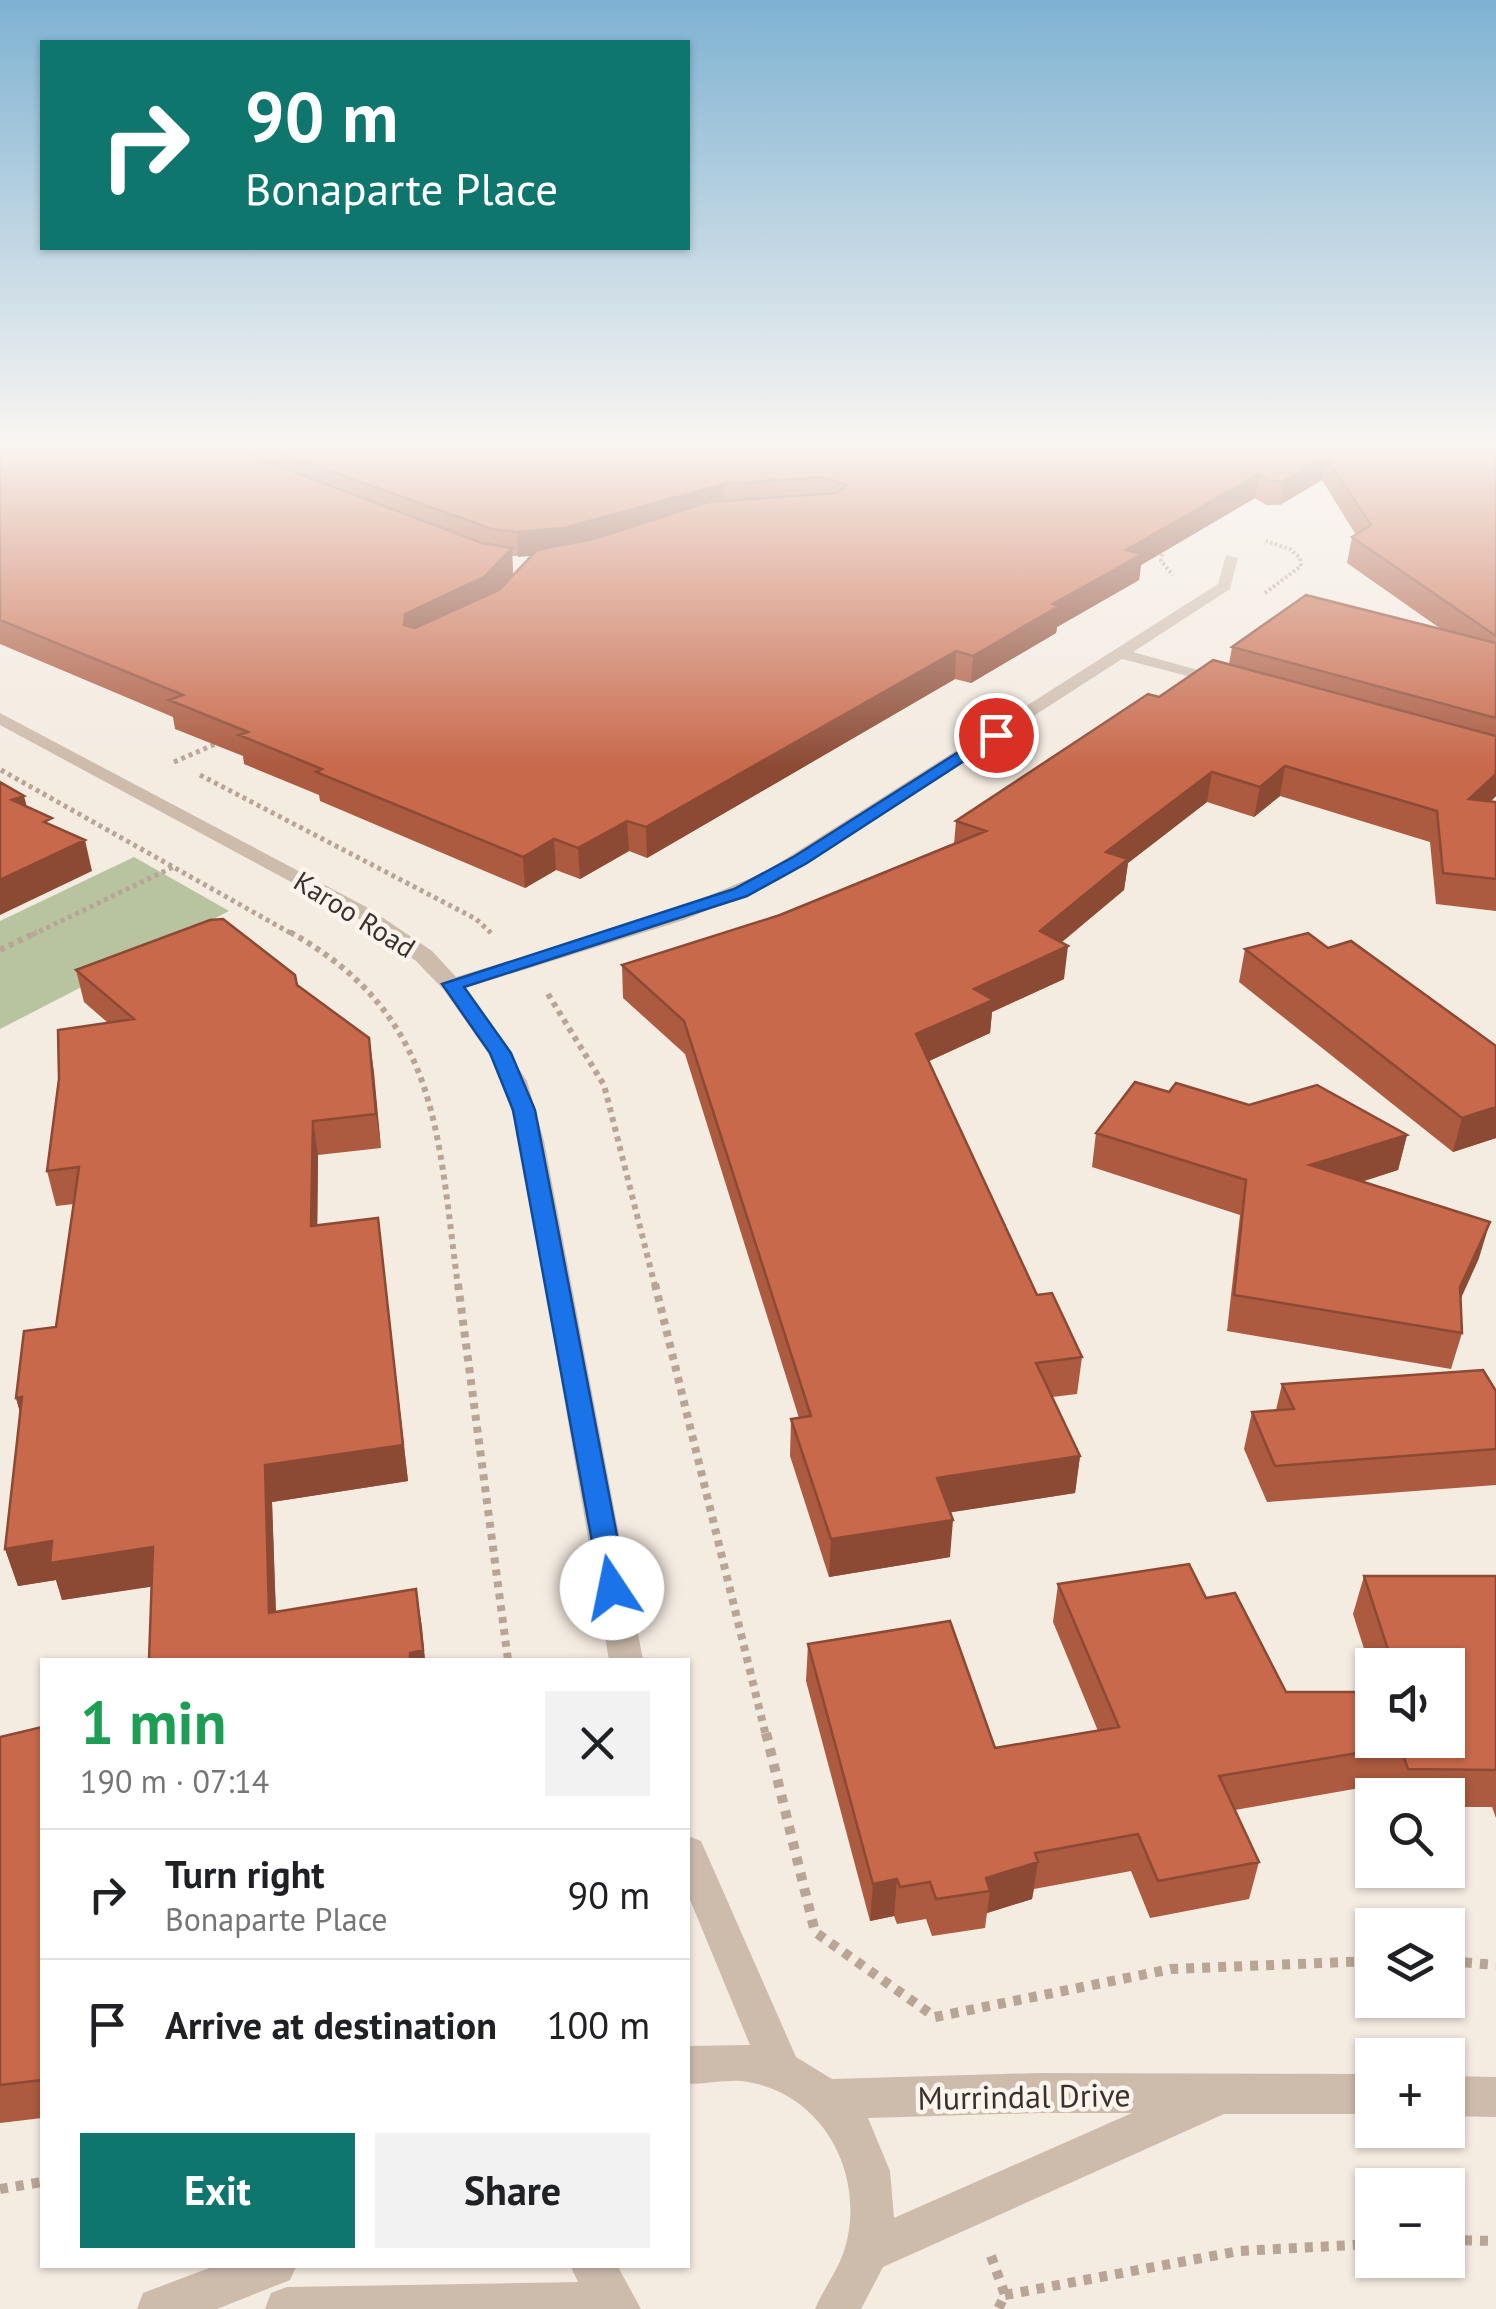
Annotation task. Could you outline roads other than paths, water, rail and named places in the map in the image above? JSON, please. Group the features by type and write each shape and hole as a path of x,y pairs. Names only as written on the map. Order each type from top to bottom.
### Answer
{"street":[{"path":"452,984 741,892 801,860 1225,586 1232,558"},
{"path":"1123,654 1252,690"},
{"name":"Karoo Road","path":"0,718 364,914 424,956 452,984 500,1053 515,1081 532,1141 626,1658"},
{"path":"690,1857 780,2067"},
{"path":"690,2065 723,2058 780,2067 829,2100 870,2165 876,2206 858,2280 838,2308"},
{"name":"Murrindal Drive","path":"829,2100 1038,2093 1355,2094"},
{"name":"Murrindal Drive","path":"865,2253 1218,2096"},
{"path":"1465,2096 1496,2097"},
{"path":"159,2309 267,2268"},
{"path":"594,2268 617,2306"},
{"path":"287,2309 617,2306"}]}
